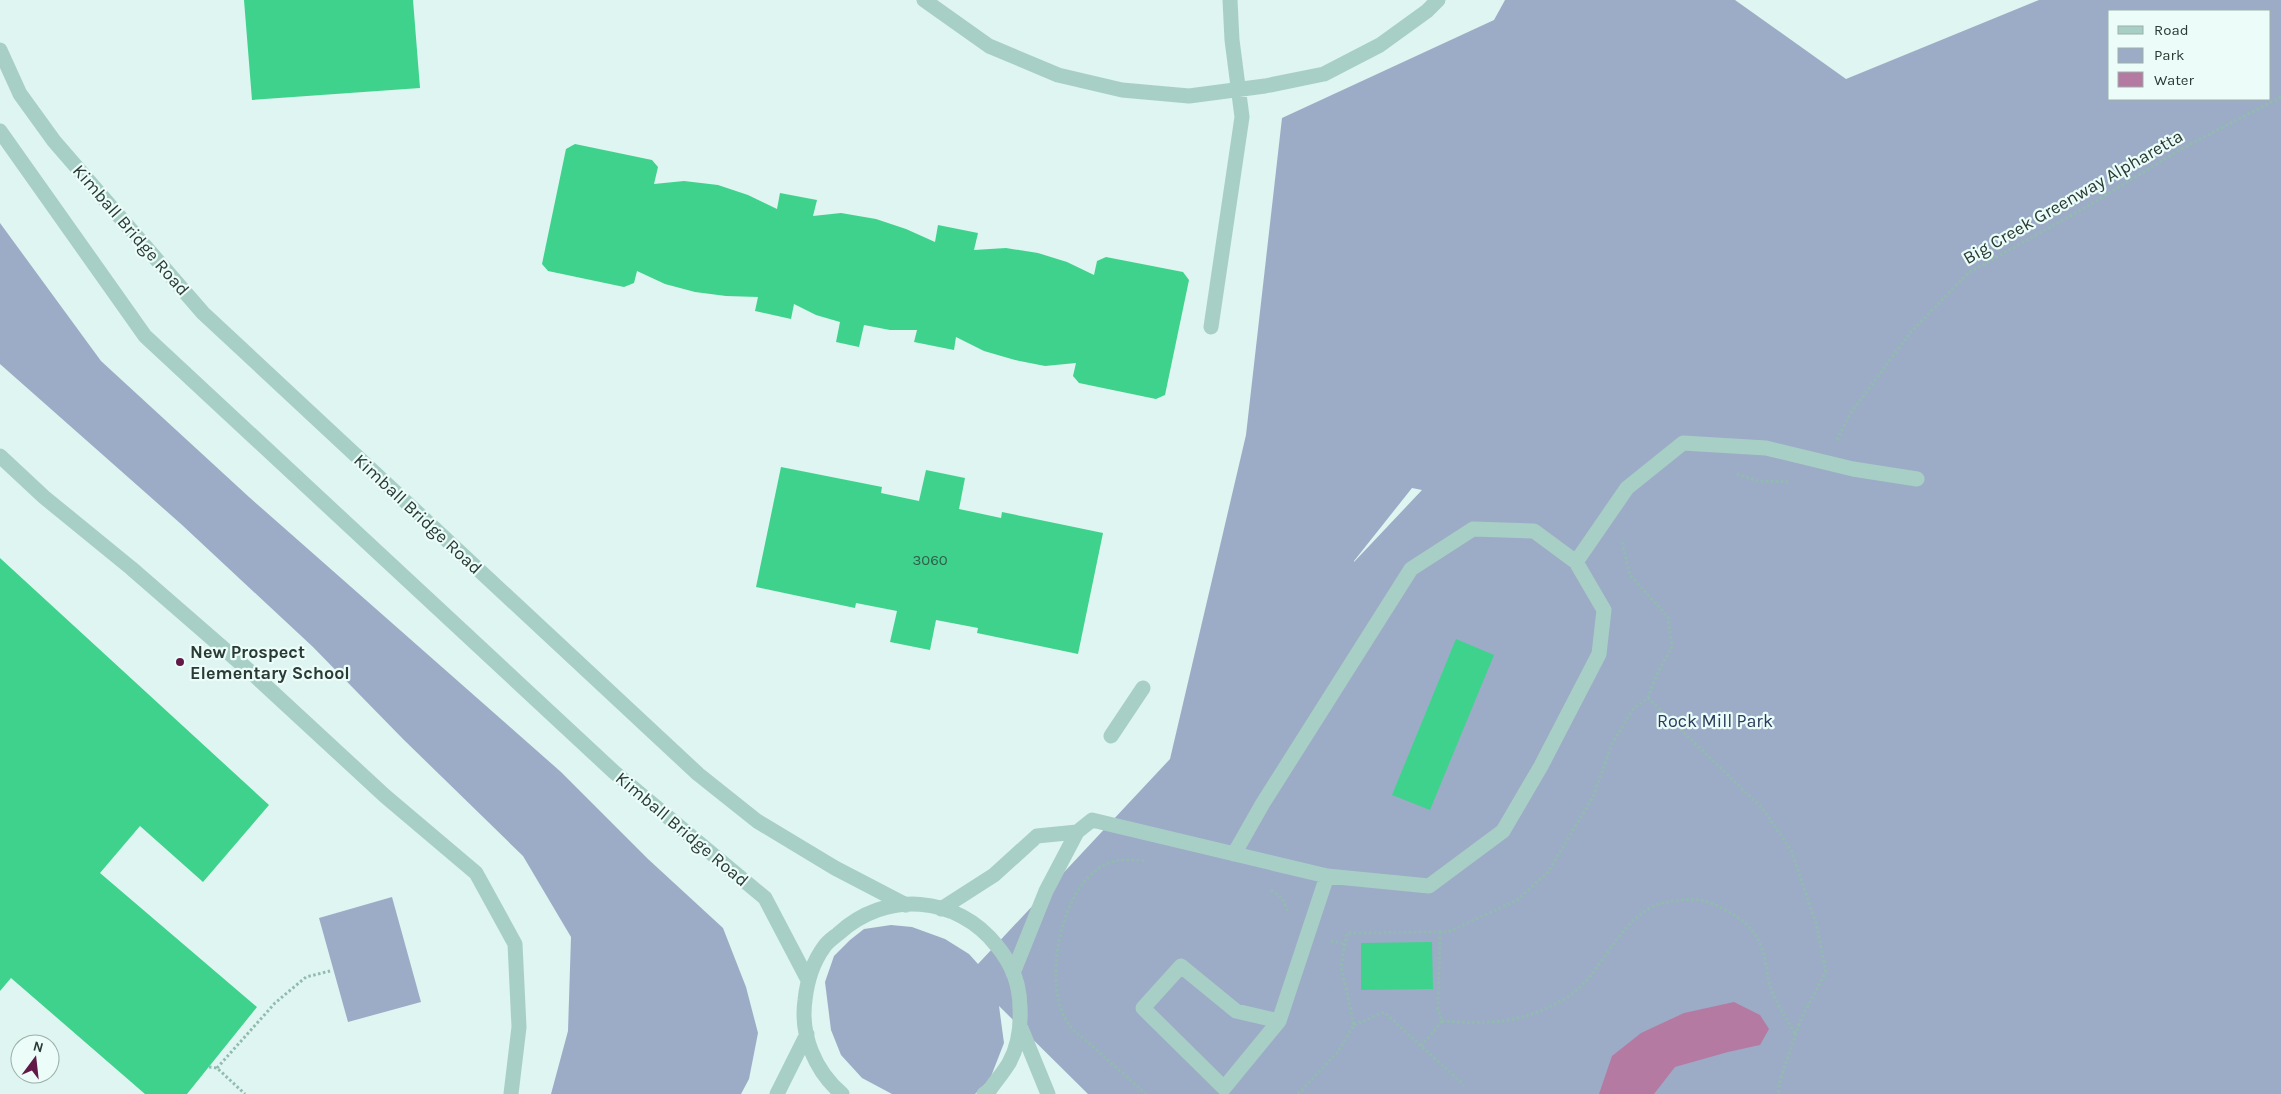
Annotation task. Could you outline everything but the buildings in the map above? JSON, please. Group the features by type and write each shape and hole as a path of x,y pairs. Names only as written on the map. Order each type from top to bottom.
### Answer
{"street":[{"path":"924,0 989,46 1058,75 1122,90 1189,96 1240,90 1324,74 1380,46 1428,11 1438,0"},
{"path":"1210,327 1242,116 1232,40 1230,0"},
{"name":"Kimball Bridge Road","path":"0,50 20,94 54,141 203,313 698,774 757,821 835,868 906,904"},
{"name":"Kimball Bridge Road","path":"0,131 145,336 614,772 765,898 808,980"},
{"path":"1576,562 1627,488 1683,443 1766,448 1825,462 1916,479"},
{"path":"0,456 44,497 131,568 246,668 385,796 476,873 515,944 519,1027 511,1094"},
{"path":"1013,974 1042,899 1077,832 1092,820 1234,854 1327,876 1429,886 1503,832 1541,766 1599,654 1604,610 1576,562 1534,531 1473,529 1411,569 1263,803 1234,854"},
{"path":"1111,736 1143,688"},
{"path":"941,908 994,875 1037,836 1077,832"},
{"path":"1279,1021 1236,1011 1180,966 1143,1008 1224,1088 1279,1021 1327,876"},
{"path":"842,1094 828,1082 810,1051 803,1016 808,980 824,947 850,922 883,907 920,903 955,912 986,931 1008,959 1020,992 1021,1028 1010,1062 989,1091 984,1094"},
{"path":"1021,1028 1048,1094"},
{"path":"777,1094 807,1034"}],"path":[{"name":"Big Creek Greenway Alpharetta","path":"1825,462 1850,414 1910,333 1968,272 2086,207 2183,148 2281,97"},
{"path":"1733,472 1758,481 1796,482"},
{"path":"1354,1025 1341,966 1347,933 1448,932 1517,900 1548,872 1593,797 1612,744 1633,709 1648,698 1656,676 1672,647 1668,617 1630,575 1622,541"},
{"path":"1648,698 1763,809 1791,850 1816,923 1826,972 1801,1019 1780,1080 1778,1094"},
{"path":"1146,1094 1069,1025 1058,1000 1056,970 1060,938 1071,906 1084,883 1106,864 1120,860 1151,861"},
{"path":"1268,888 1282,898 1289,915 1285,932 1345,944"},
{"path":"1442,1021 1490,1023 1532,1015 1570,995 1587,981 1614,941 1634,920 1654,905 1683,899 1704,900 1732,912 1754,933 1765,952 1771,987 1783,1015 1796,1035"},
{"path":"1440,932 1438,1009 1442,1021"},
{"path":"217,1068 275,1003 306,977 330,971"},
{"path":"1298,1094 1337,1052 1354,1025 1384,1012 1464,1085"},
{"path":"1421,1046 1442,1021"},
{"path":"209,1067 217,1068 245,1094"}],"green space":[{"name":"Rock Mill Park","path":"1505,0 1735,0 1846,79 2039,0 2281,0 2281,1094 1088,1094 999,1006 1004,1043 990,1079 975,1094 892,1094 862,1078 841,1055 831,1030 825,982 834,956 864,929 891,925 912,927 945,939 969,954 978,964 1170,759 1246,435 1282,118 1494,20","holes":["1412,488 1422,490 1354,562"]},
{"path":"0,223 101,361 249,497 561,772 648,859 723,928 746,987 758,1033 749,1079 741,1094 551,1094 568,1031 571,937 523,856 403,739 313,647 181,524 0,364"},
{"path":"392,897 421,1002 348,1022 319,918"}],"water":[{"path":"1734,1002 1760,1015 1769,1029 1760,1045 1675,1067 1654,1094 1599,1094 1612,1056 1641,1033 1684,1013"}],"place":[{"name":"New Prospect Elementary School","path":"180,662"}]}
